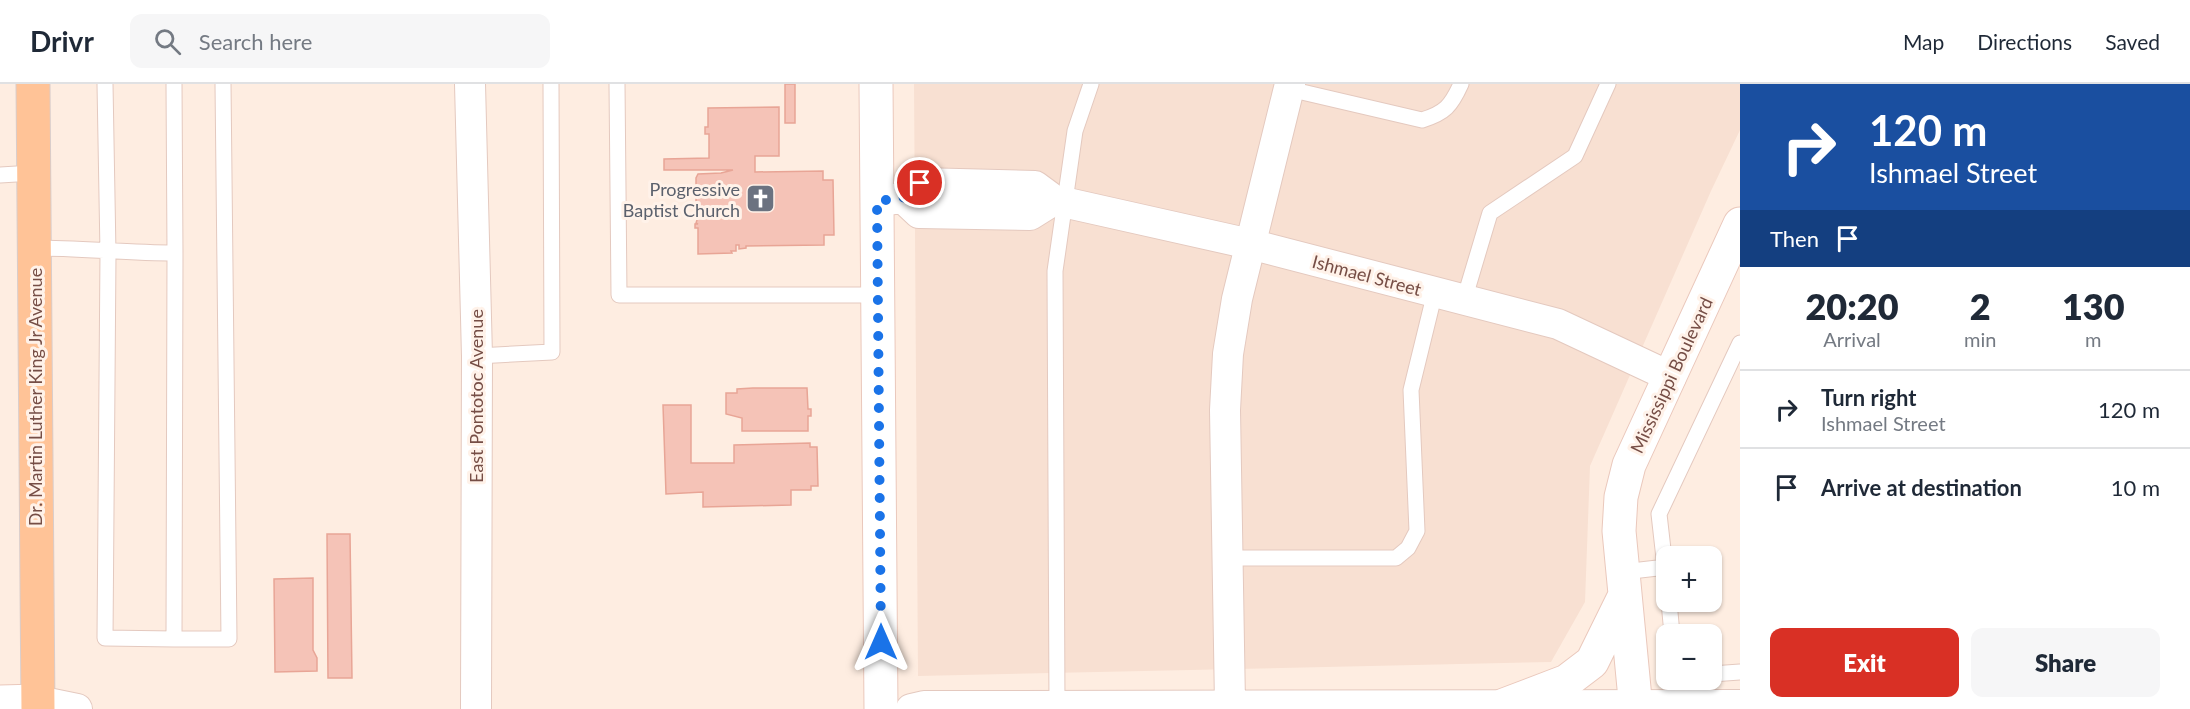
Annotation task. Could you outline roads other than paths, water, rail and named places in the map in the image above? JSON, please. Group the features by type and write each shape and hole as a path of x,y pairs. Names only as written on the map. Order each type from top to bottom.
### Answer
{"main road":[{"name":"Dr. Martin Luther King Jr Avenue","path":"33,84 38,705"}],"street":[{"name":"East Pontotoc Avenue","path":"470,84 477,356 476,709"},
{"path":"876,84 890,200 878,295 881,709"},
{"path":"1230,704 1225,410 1228,354 1237,299 1290,87"},
{"path":"890,200 919,213 1030,215 1059,201"},
{"name":"Ishmael Street","path":"1059,201 1250,244 1558,324 1671,376"},
{"name":"Mississippi Boulevard","path":"1636,708 1619,531 1621,497 1629,465 1740,224"},
{"path":"1504,705 1567,681 1592,662 1624,584"},
{"path":"0,702 77,709"},
{"path":"911,709 924,706 1230,704 1636,708 1740,705"}],"lane":[{"path":"105,84 108,253 105,638 229,639 223,84"},
{"path":"174,84 174,639"},
{"path":"477,356 552,352 551,84"},
{"path":"617,84 619,295 878,295"},
{"path":"1057,705 1055,271 1059,201 1075,132 1091,84"},
{"path":"1290,87 1422,120 1441,114 1454,100 1461,84"},
{"path":"1464,300 1490,213 1575,156 1608,84"},
{"path":"0,175 33,173"},
{"path":"34,248 79,248 108,253 175,253"},
{"path":"1227,558 1396,558 1408,548 1417,531 1411,390 1435,292"},
{"path":"1663,546 1659,514 1740,342"},
{"path":"1624,584 1656,571"},
{"path":"1722,673 1740,672"}],"place":[{"name":"Progressive Baptist Church","path":"761,199"}]}
